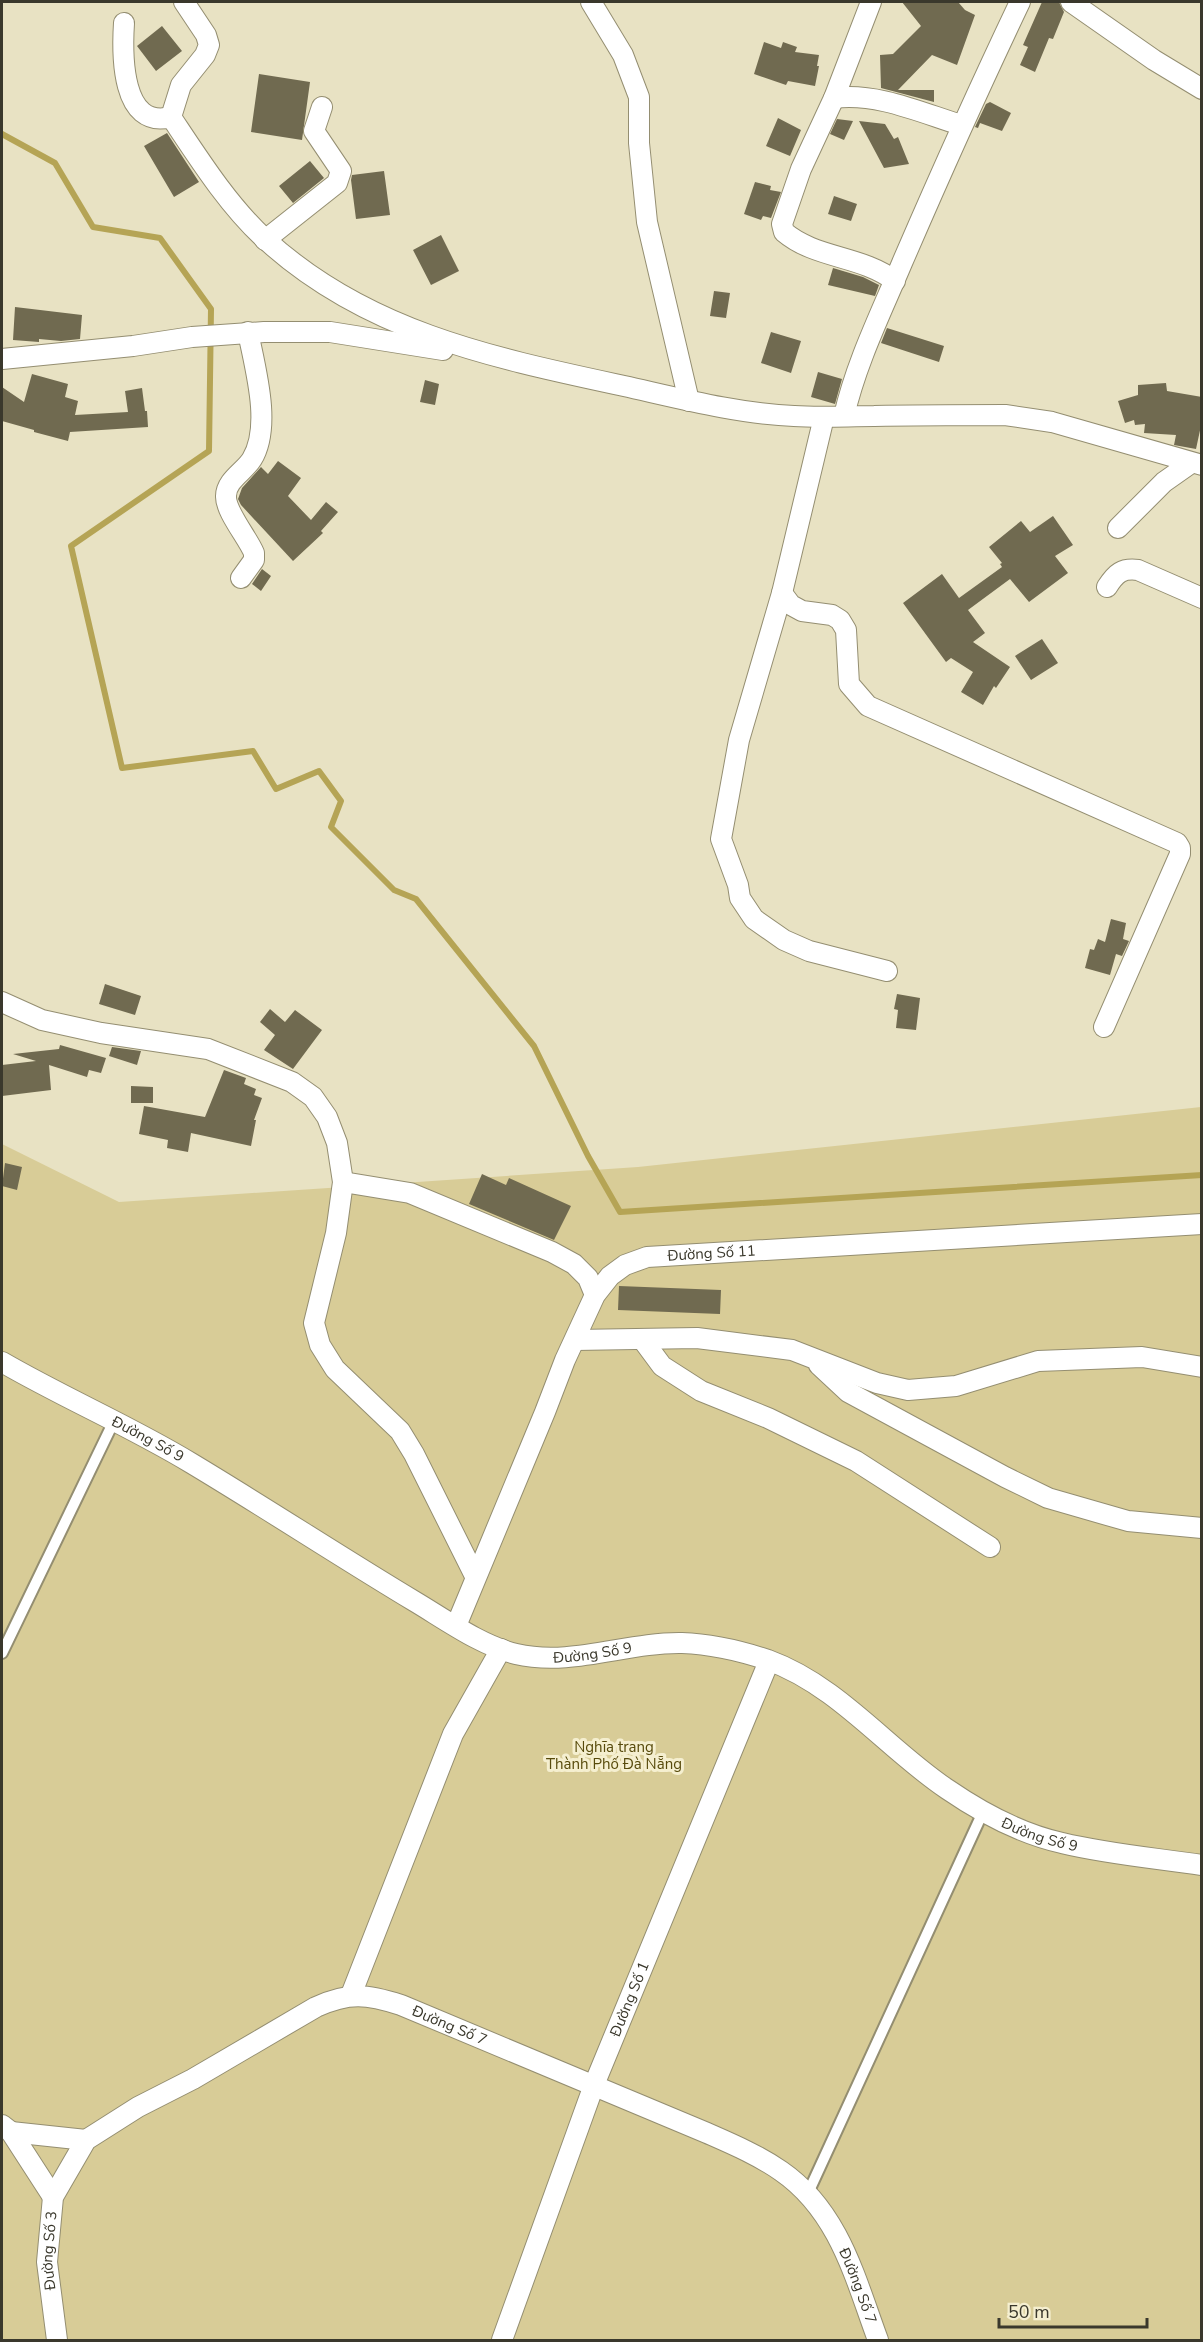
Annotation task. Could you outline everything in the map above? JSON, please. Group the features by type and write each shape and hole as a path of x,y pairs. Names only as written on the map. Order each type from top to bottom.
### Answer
{"street":[{"path":"171,117 181,85 205,55 208,45 206,35 184,2"},
{"path":"591,2 623,55 639,97 639,142 647,222 689,400"},
{"path":"871,2 834,98 801,169 783,224 784,232 796,243 880,270 895,281"},
{"path":"844,417 851,384 961,125 1020,2"},
{"path":"1071,2 1154,60 1202,88"},
{"path":"124,22 124,71 135,102 145,113 159,120 171,117"},
{"path":"834,98 847,96 865,98 961,125"},
{"path":"265,240 337,183 341,171 314,132 322,107"},
{"path":"171,117 244,218 265,240 299,267 337,293 400,326 500,359"},
{"path":"2,359 133,346 192,336 330,332 500,359 689,400 770,414 824,417 1005,415 1027,417 1052,422 1196,464"},
{"path":"241,578 254,560 254,553 228,506 225,495 231,483 251,461 260,436 260,395 242,333"},
{"path":"824,417 782,593 739,740 721,839 738,885 740,898 754,919 784,940 809,951 887,971"},
{"path":"1118,528 1164,482 1196,464"},
{"path":"1107,587 1120,571 1138,570 1202,598"},
{"path":"782,593 791,605 802,610 832,615 840,620 846,630 849,684 868,706 1177,843 1180,854 1104,1027"},
{"path":"2,1002 42,1020 208,1049 292,1082 313,1097 327,1118 337,1143 343,1182 336,1233 314,1323 320,1345 335,1369 399,1431 414,1454 475,1576"},
{"path":"343,1182 410,1193 552,1252 574,1264 588,1278 595,1295"},
{"name":"Đường Số 11","path":"456,1626 565,1360 595,1295 610,1276 625,1265 647,1257 1202,1224"},
{"path":"575,1340 697,1338 792,1350 877,1383 908,1390 956,1386 1038,1361 1142,1357 1202,1367"},
{"path":"642,1339 662,1366 701,1391 768,1418 856,1461 990,1547"},
{"path":"809,1357 848,1392 1048,1498 1128,1521 1202,1528"},
{"name":"Đường Số 9","path":"4,1370 114,1421 189,1461 456,1626 501,1648 536,1658 559,1659 680,1643 710,1645 769,1661 824,1689 944,1787 983,1812 1018,1829 1061,1843 1202,1865"},
{"path":"351,1995 453,1734 501,1648"},
{"name":"Đường Số 1","path":"502,2340 594,2085 769,1661"},
{"name":"Đường Số 7","path":"53,2197 86,2140 138,2107 193,2079 332,1999 351,1995 376,1997 594,2085 746,2151 781,2171 808,2193 826,2216 843,2244 878,2340"},
{"path":"6,2128 86,2140"},
{"path":"6,2128 53,2197"},
{"name":"Đường Số 3","path":"53,2197 47,2262 57,2340"}],"lane":[{"path":"2,1653 114,1421"},
{"path":"808,2193 983,1812"}],"green space":[{"name":"Nghĩa trang Thành Phố Đà Nẵng","path":"1201,1107 1201,2340 2,2340 2,1144 119,1202 638,1167"}],"building":[{"path":"902,2 958,2 965,10 975,15 957,65 932,55 898,90 934,90 934,102 881,88 880,55 893,54 921,26"},
{"path":"1042,2 1059,2 1064,12 1053,39 1049,38 1035,72 1020,65 1028,47 1023,45"},
{"path":"162,26 182,51 156,71 137,46"},
{"path":"764,42 781,48 783,42 797,47 795,52 819,55 815,86 788,81 786,85 754,74"},
{"path":"259,74 310,82 302,140 251,132"},
{"path":"990,102 1011,113 1002,131 980,123 978,128 975,127 986,104"},
{"path":"778,118 801,130 790,156 766,146"},
{"path":"837,119 853,121 844,140 830,134"},
{"path":"859,121 885,124 894,139 898,137 909,164 884,168"},
{"path":"167,133 199,182 174,197 144,146"},
{"path":"310,161 324,178 293,203 279,186"},
{"path":"384,171 390,215 356,219 352,175"},
{"path":"755,182 771,186 770,190 781,192 771,218 763,216 761,220 744,214"},
{"path":"834,196 857,204 851,221 828,214"},
{"path":"441,235 459,271 431,285 413,250"},
{"path":"833,268 863,277 879,285 875,296 828,285"},
{"path":"714,291 730,293 726,318 710,316"},
{"path":"15,307 82,315 80,339 61,341 39,339 39,342 13,340"},
{"path":"887,328 944,346 939,362 881,343"},
{"path":"771,332 801,341 791,373 761,363"},
{"path":"818,372 842,379 835,404 811,397"},
{"path":"32,374 68,384 65,397 78,401 75,415 128,412 125,391 142,388 148,427 70,432 68,441 2,421 2,387 24,402"},
{"path":"425,380 439,384 435,405 420,402"},
{"path":"1166,383 1167,391 1202,397 1202,421 1196,449 1174,445 1176,435 1144,433 1145,424 1135,425 1134,420 1125,423 1118,401 1138,395 1138,385"},
{"path":"278,461 301,478 288,496 311,520 326,502 338,512 321,531 323,533 293,561 238,499 242,488 261,467 268,474"},
{"path":"1053,516 1073,545 1055,556 1068,573 1029,602 1010,579 968,610 985,633 973,642 1010,667 996,688 994,686 983,705 961,692 973,672 951,658 946,662 903,603 942,574 959,598 1002,567 1000,564 1002,563 989,547 1021,521 1030,532"},
{"path":"262,569 271,576 261,591 252,584"},
{"path":"1042,639 1058,663 1031,680 1015,656"},
{"path":"1111,919 1126,923 1123,939 1129,941 1122,956 1116,954 1110,975 1085,968 1090,949 1094,950 1098,939 1105,942"},
{"path":"105,984 141,996 135,1015 99,1004"},
{"path":"897,994 920,998 916,1030 896,1028 898,1010 894,1009"},
{"path":"270,1009 285,1022 295,1010 322,1030 293,1069 264,1050 275,1035 260,1022"},
{"path":"60,1045 106,1058 101,1073 89,1070 87,1077 49,1065 51,1090 2,1096 2,1065 36,1061 13,1054 59,1049"},
{"path":"112,1047 141,1051 137,1065 109,1056"},
{"path":"224,1070 246,1078 244,1084 256,1089 254,1095 262,1098 254,1120 256,1120 251,1146 191,1133 188,1152 167,1148 168,1140 139,1134 144,1106 205,1117"},
{"path":"131,1086 153,1087 153,1103 131,1103"},
{"path":"5,1163 22,1167 17,1190 2,1186"},
{"path":"482,1174 506,1185 509,1178 571,1206 554,1240 469,1204"},
{"path":"619,1286 721,1290 720,1314 618,1310"}],"waterway":[{"path":"2,134 55,163 93,227 160,238 211,309 209,451 71,546 122,768 253,751 276,789 319,771 341,801 331,827 394,890 416,899 534,1046 588,1156 620,1212 1202,1175"}]}
